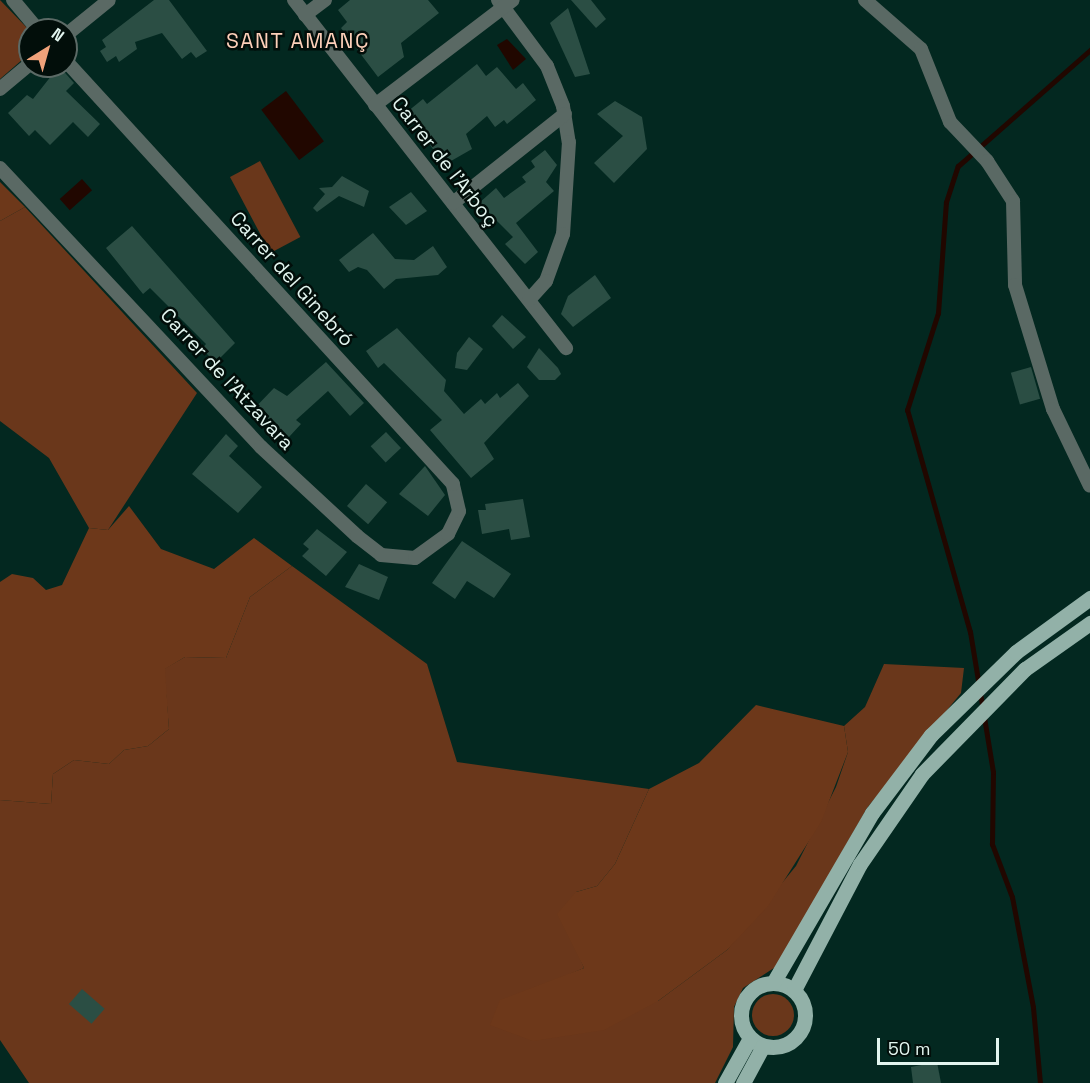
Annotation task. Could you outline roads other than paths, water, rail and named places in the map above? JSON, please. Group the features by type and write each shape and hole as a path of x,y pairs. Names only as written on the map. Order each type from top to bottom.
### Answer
{"main road":[{"path":"773,983 872,813 953,714 1016,652 1090,598"},
{"path":"794,990 860,864 956,735 1025,669 1090,623"},
{"path":"773,983 794,990 805,1009 801,1031 785,1045 757,1042 741,1018 743,1002 758,986 773,983"},
{"path":"724,1083 757,1042"},
{"path":"743,1083 757,1042"}],"street":[{"path":"13,0 28,18"},
{"path":"78,25 109,0"},
{"name":"Carrer de l'Arboç","path":"294,0 567,348"},
{"path":"305,15 325,0"},
{"path":"865,0 921,50 950,122 987,161 1013,201 1015,285 1053,409 1090,486"},
{"path":"375,105 505,3 547,66 565,114 569,189 563,234 546,281 529,300"},
{"path":"0,89 18,74"},
{"name":"Carrer del Ginebró","path":"78,74 453,484 459,511 448,534"},
{"path":"453,203 565,114"},
{"name":"Carrer de l'Atzavara","path":"0,168 261,447 357,536 381,555 415,558 448,534"}],"waterway":[{"path":"1040,1083 1033,1007 1012,897 992,844 993,772 970,632 907,410 938,313 946,202 958,166 1090,50"}],"district":[{"name":"SANT AMANÇ","path":"298,41"}]}
